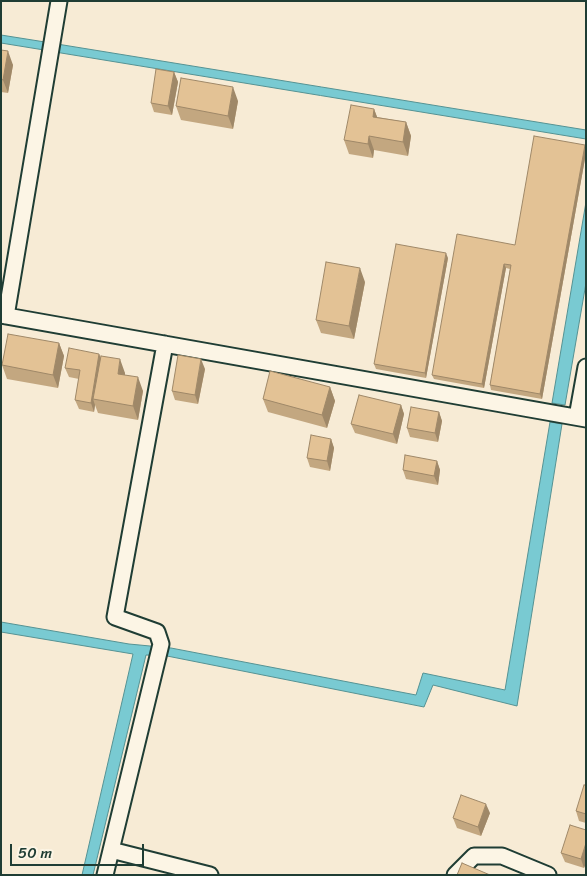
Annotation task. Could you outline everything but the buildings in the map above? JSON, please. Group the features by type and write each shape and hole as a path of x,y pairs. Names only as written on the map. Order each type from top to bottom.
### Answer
{"street":[{"path":"59,1 4,316 582,418 586,367"},
{"path":"104,875 161,644 157,632 116,617 165,344"},
{"path":"110,850 210,875"},
{"path":"455,875 474,856 502,856 548,875"}],"water":[{"path":"1,35 45,42 44,50 1,43"},
{"path":"57,44 586,130 586,139 55,52"},
{"path":"586,202 586,283 565,405 552,403"},
{"path":"550,422 562,424 517,706 433,685 424,707 167,656 146,655 93,875 82,875 133,654 1,632 1,622 129,644 171,648 416,695 423,673 505,690"}]}
